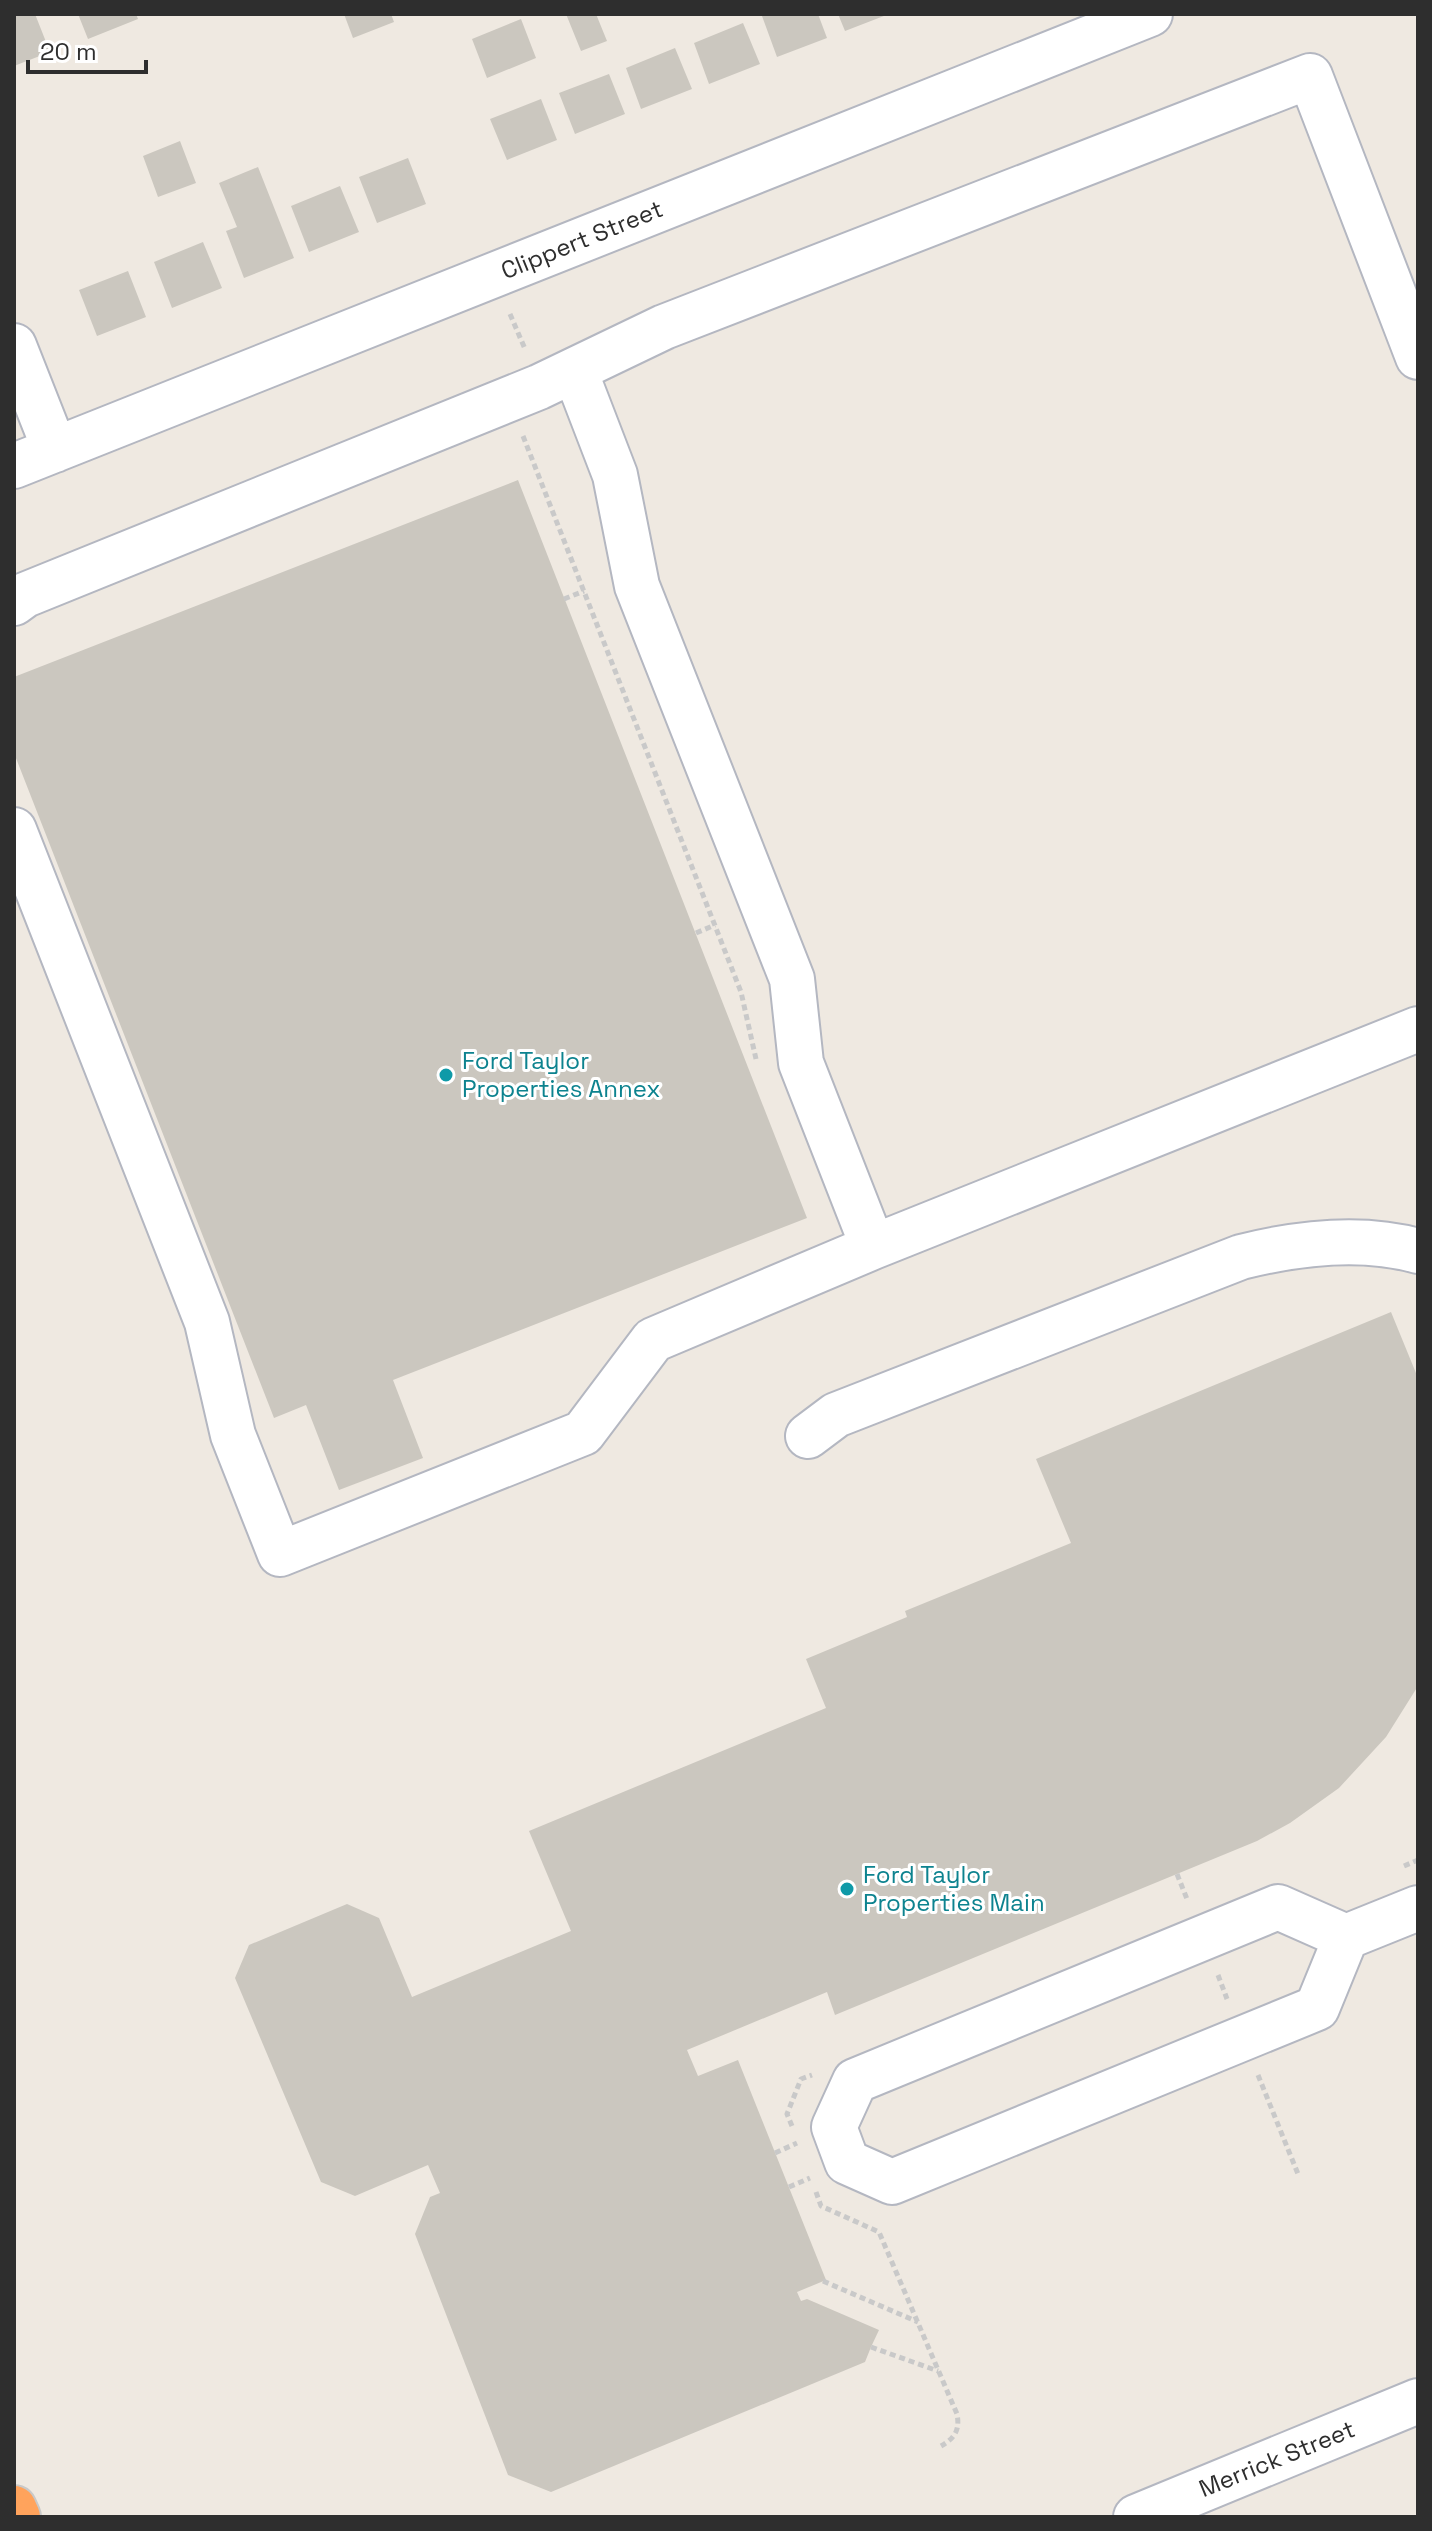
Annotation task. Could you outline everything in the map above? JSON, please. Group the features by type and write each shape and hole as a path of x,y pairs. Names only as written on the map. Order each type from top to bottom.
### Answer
{"highway":[{"path":"14,2508 18,2517"}],"street":[{"name":"Clippert Street","path":"14,466 1150,14"},
{"path":"14,603 25,595 575,371 664,327 1310,76 1418,357"},
{"path":"14,346 55,450"},
{"path":"575,371 615,475 637,586 792,979 801,1063 873,1247"},
{"path":"14,830 207,1322 233,1435 280,1554 583,1433 653,1340 873,1247 1418,1029"},
{"path":"808,1436 836,1415 1241,1257 1284,1246 1342,1243 1395,1245 1418,1251"},
{"path":"1346,1937 1317,2008 892,2182 847,2162 834,2127 855,2081 1278,1907 1346,1937 1418,1908"},
{"name":"Merrick Street","path":"1136,2517 1418,2401"}],"path":[{"path":"509,310 530,363"},
{"path":"520,429 741,992 754,1055 760,1069"},
{"path":"564,599 584,591"},
{"path":"696,933 715,925"},
{"path":"1404,1866 1418,1860"},
{"path":"801,2152 787,2114 801,2079 816,2073"},
{"path":"775,2153 798,2143"},
{"path":"808,2169 821,2206 879,2232 958,2422 955,2435 941,2446"},
{"path":"789,2187 811,2177"},
{"path":"823,2281 918,2322"},
{"path":"871,2347 939,2372"}],"building":[{"path":"14,14 35,14 50,52 14,66"},
{"path":"78,14 136,14 138,19 88,39"},
{"path":"344,14 391,14 394,22 353,38"},
{"path":"566,14 596,14 607,41 581,51"},
{"path":"818,14 827,38 777,57 762,16"},
{"path":"838,14 889,14 845,31"},
{"path":"521,19 536,58 487,78 472,39"},
{"path":"743,23 760,64 709,84 694,43"},
{"path":"675,48 692,89 641,109 626,68"},
{"path":"609,74 625,114 575,134 559,93"},
{"path":"541,99 557,140 507,160 490,119"},
{"path":"180,141 196,183 158,197 143,156"},
{"path":"408,158 426,204 377,223 359,177"},
{"path":"258,167 294,258 244,278 226,231 237,227 219,183"},
{"path":"340,186 359,232 309,252 291,206"},
{"path":"203,242 222,288 172,308 154,262"},
{"path":"128,271 146,317 97,336 79,290"},
{"name":"Ford Taylor Properties Annex","path":"518,480 807,1218 393,1380 423,1458 339,1490 306,1405 274,1418 14,753 14,677"},
{"name":"Ford Taylor Properties Main","path":"1391,1312 1418,1378 1418,1686 1386,1737 1339,1788 1290,1823 1257,1841 835,2015 827,1992 687,2050 698,2076 738,2060 826,2280 797,2292 801,2301 807,2299 879,2330 865,2362 551,2492 508,2475 415,2234 430,2197 440,2193 428,2165 355,2196 321,2182 235,1978 249,1945 347,1904 379,1918 412,1997 571,1931 529,1831 826,1708 806,1659 907,1617 905,1611 1071,1543 1036,1459"}],"place":[{"name":"Ford Taylor Properties Annex","path":"446,1075"},
{"name":"Ford Taylor Properties Main","path":"847,1889"}]}
